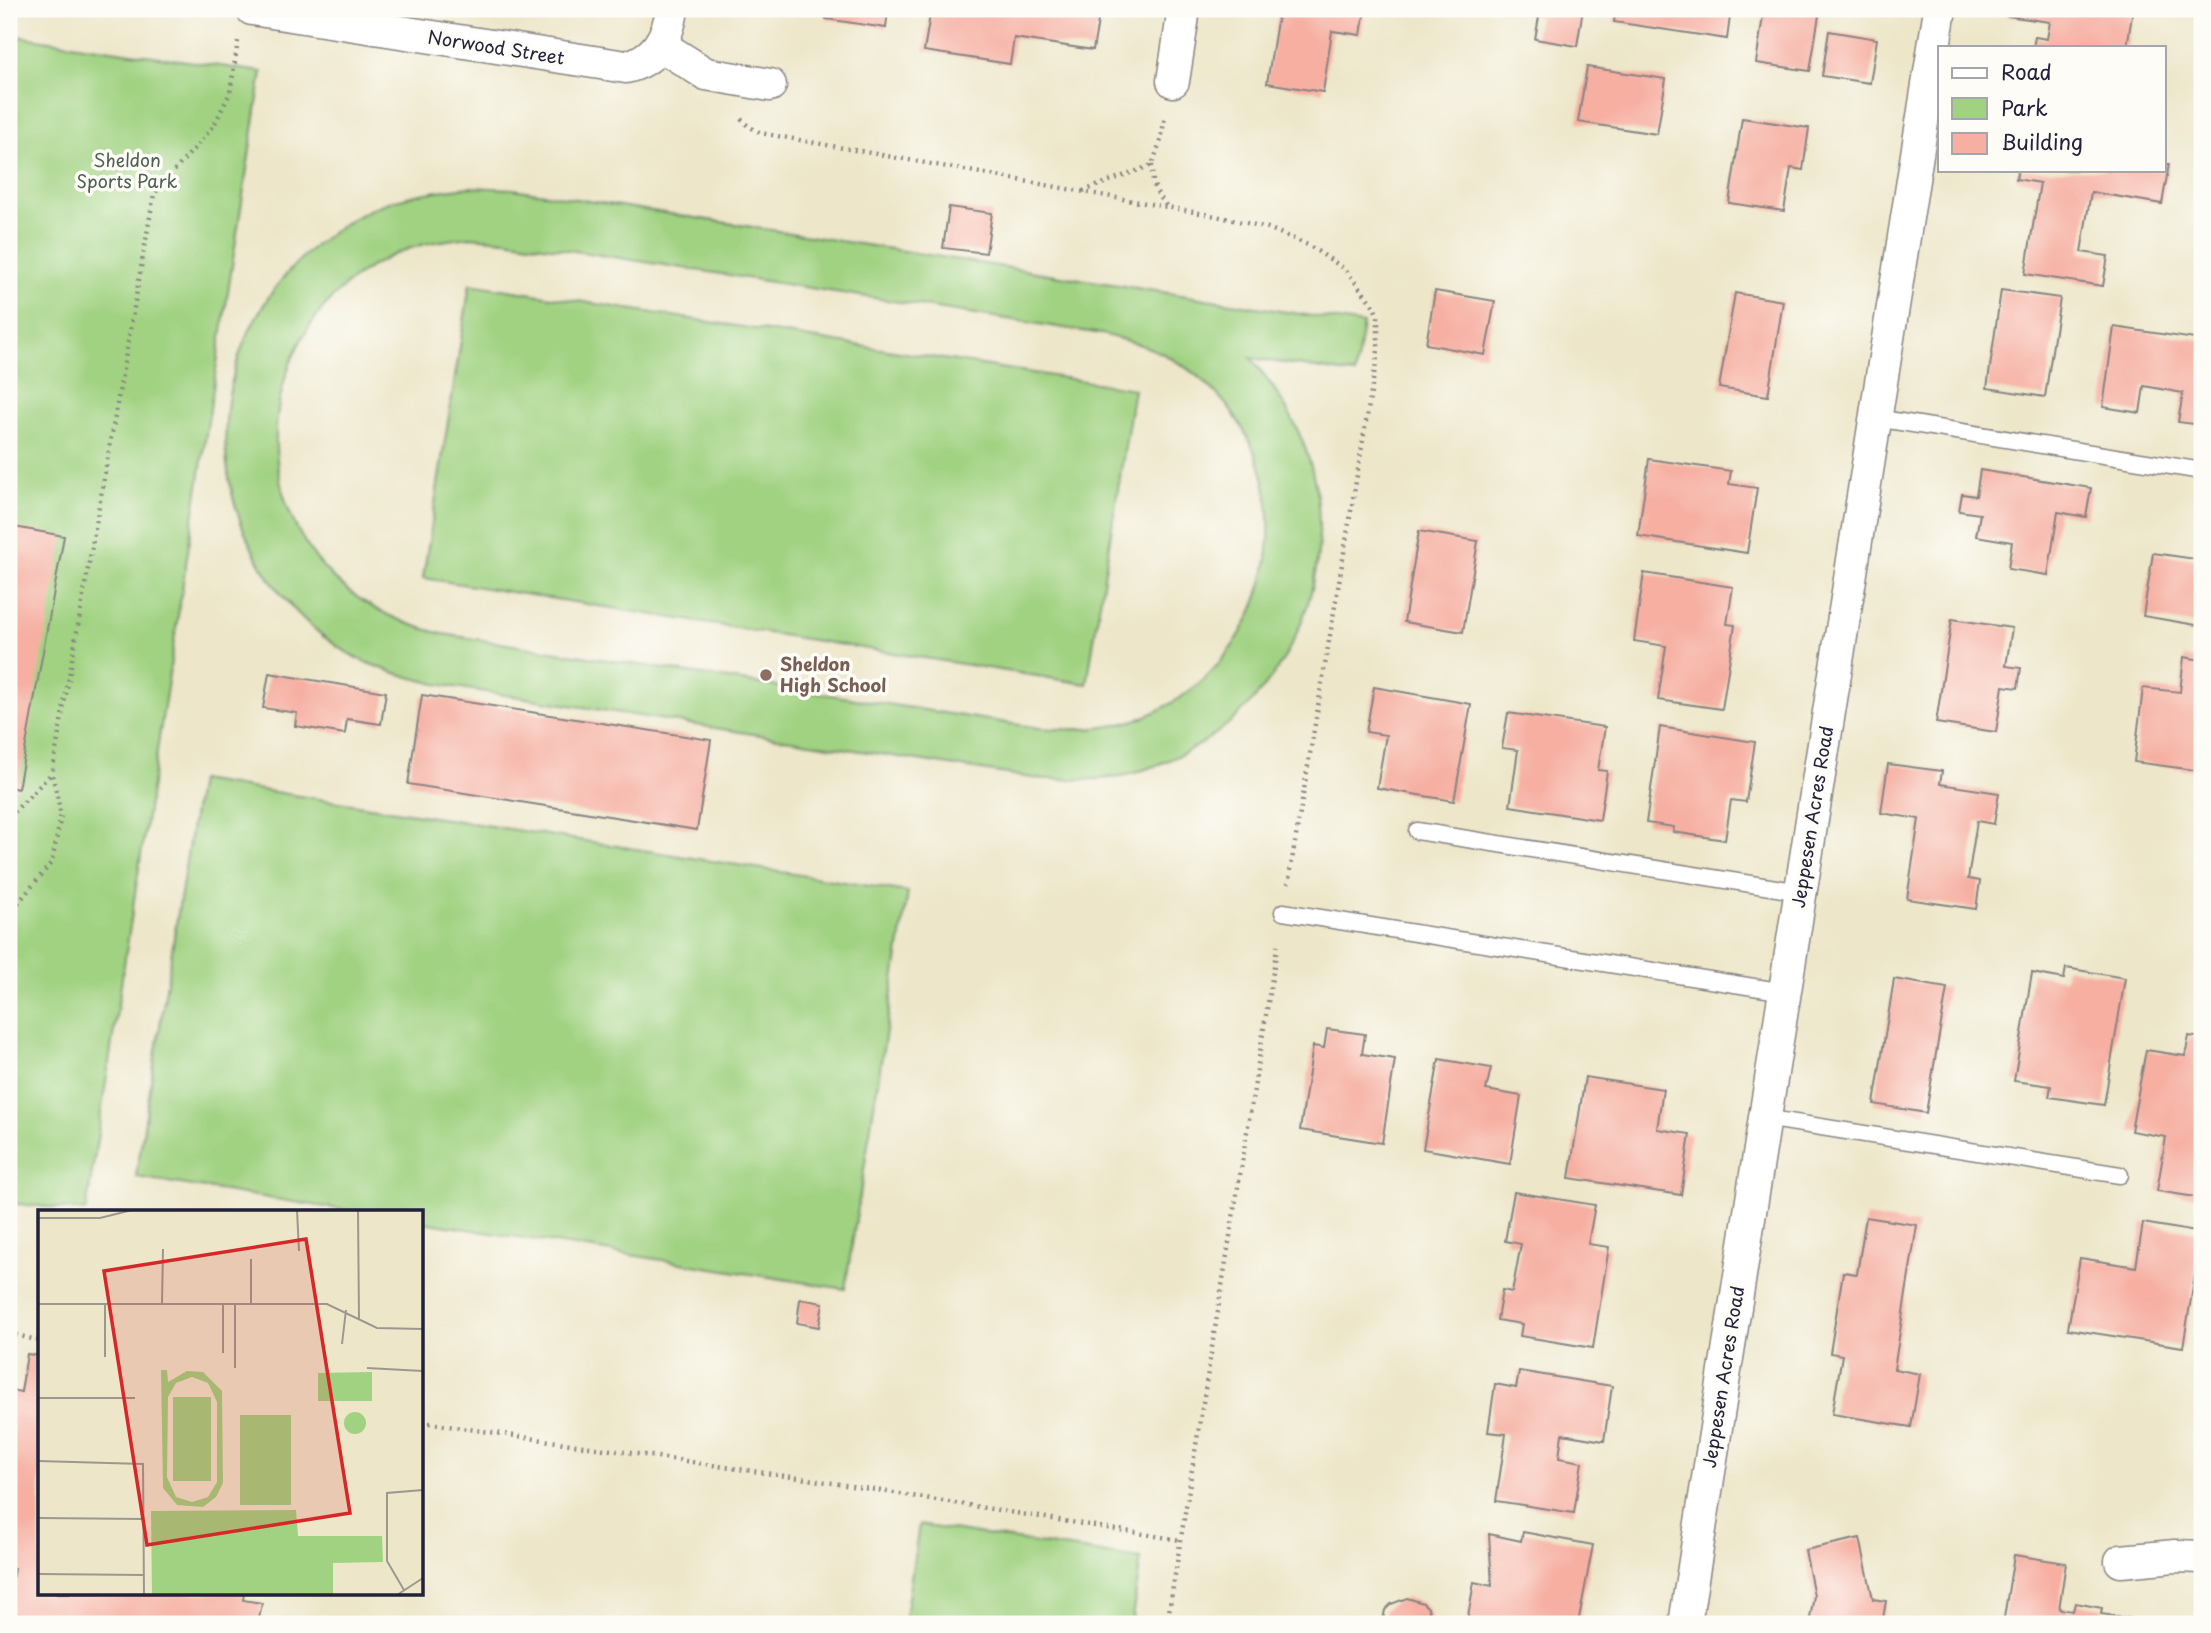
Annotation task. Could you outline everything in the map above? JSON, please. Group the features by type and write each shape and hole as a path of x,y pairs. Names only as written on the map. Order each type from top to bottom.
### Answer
{"street":[{"path":"1173,81 1184,9"},
{"name":"Jeppesen Acres Road","path":"1685,1624 1940,9"},
{"path":"672,12 660,46 706,74 769,85"},
{"name":"Norwood Street","path":"246,21 613,67 638,64 660,46"},
{"path":"2121,1561 2175,1556 2202,1557"}],"lane":[{"path":"1876,418 2202,471"},
{"path":"1417,831 1801,892"},
{"path":"1283,912 1785,992"},
{"path":"1765,1118 2120,1175"}],"path":[{"path":"9,914 52,862 61,815 52,773 154,194 213,127 230,93 246,21"},
{"path":"736,80 735,108 748,126 761,133 1082,191 1268,228 1308,245 1345,269 1373,305 1378,316 1378,351 1167,1624"},
{"path":"1167,207 1156,191 1152,165 1161,140 1173,81"},
{"path":"1082,191 1152,165"},
{"path":"9,817 52,773"},
{"path":"9,1333 38,1340"},
{"path":"424,1422 833,1483 1180,1540"}],"green space":[{"name":"Sheldon Sports Park","path":"9,35 262,72 86,1210 9,1203"},
{"path":"469,187 513,189 1363,324 1355,374 1251,358 1272,386 1299,432 1315,484 1319,525 1317,565 1308,604 1293,641 1273,676 1247,706 1217,733 1182,754 1150,768 1117,777 1064,780 1032,778 436,684 405,676 355,657 323,636 294,610 270,579 251,546 235,504 227,461 226,418 233,376 247,335 268,298 296,264 330,234 386,203 416,195","holes":["470,237 505,240 1102,334 1167,356 1215,392 1248,438 1266,489 1269,543 1258,596 1233,645 1195,686 1144,717 1105,727 1052,729 443,634 378,610 336,581 296,527 281,482 276,436 282,389 298,346 324,306 359,274 403,251 428,243"]},
{"path":"470,284 1134,389 1087,684 423,578"},
{"path":"199,780 908,892 845,1289 424,1222 424,1210 345,1210 136,1177"},
{"path":"919,1525 1141,1559 1131,1624 904,1624"}],"building":[{"path":"827,9 888,9 886,28 826,19"},
{"path":"931,9 1100,9 1093,50 1014,38 1010,64 924,51"},
{"path":"1279,9 1365,9 1361,35 1332,31 1323,92 1267,83"},
{"path":"1498,9 1583,9 1577,46 1535,39 1539,17"},
{"path":"1616,9 1731,9 1727,39 1614,22"},
{"path":"1764,9 1820,9 1810,71 1756,63"},
{"path":"2009,9 2133,9 2127,46 2033,46 2035,37 2047,39 2050,22 2007,16"},
{"path":"1829,31 1877,39 1870,83 1822,76"},
{"path":"1587,67 1666,79 1657,134 1578,122"},
{"path":"1742,118 1809,128 1803,170 1791,168 1784,211 1729,203"},
{"path":"2166,164 2169,164 2162,204 2091,192 2081,252 2108,256 2103,286 2025,274 2040,183 2016,179 2018,172 2166,172"},
{"path":"949,207 992,213 986,253 943,248"},
{"path":"2001,290 2060,298 2045,397 1987,388"},
{"path":"1435,291 1495,301 1485,355 1426,344"},
{"path":"1735,293 1783,301 1768,396 1719,388"},
{"path":"2114,327 2202,340 2202,425 2178,422 2183,393 2144,386 2140,413 2103,407"},
{"path":"1649,459 1731,471 1729,484 1757,488 1747,553 1638,536"},
{"path":"1980,470 2091,488 2086,517 2058,512 2048,575 2008,569 2012,542 1976,536 1980,514 1959,511 1962,494 1976,496"},
{"path":"9,526 64,536 18,789 9,787"},
{"path":"1419,531 1478,541 1463,632 1404,622"},
{"path":"2153,553 2196,559 2195,567 2202,568 2202,626 2143,616"},
{"path":"1644,573 1733,587 1727,624 1735,625 1722,709 1658,700 1666,646 1634,641"},
{"path":"1952,619 2012,628 2006,666 2021,668 2018,688 2003,686 1996,732 1936,723"},
{"path":"2184,657 2202,660 2202,771 2134,762 2143,688 2180,692"},
{"path":"269,673 386,692 381,724 347,719 345,734 295,726 297,713 263,708"},
{"path":"1374,687 1471,704 1454,801 1377,788 1386,735 1366,732"},
{"path":"422,695 711,740 697,830 408,784"},
{"path":"1508,713 1605,727 1598,770 1607,771 1600,820 1510,806 1518,750 1502,748"},
{"path":"1660,727 1755,742 1746,802 1731,800 1725,840 1673,832 1674,827 1646,823"},
{"path":"1888,764 1942,771 1940,784 1999,793 1994,824 1977,821 1968,879 1980,881 1976,909 1907,899 1919,819 1881,813"},
{"path":"2066,968 2125,978 2104,1105 2049,1097 2051,1086 2014,1081 2032,973 2064,979"},
{"path":"1894,979 1947,988 1926,1113 1874,1104"},
{"path":"1327,1029 1365,1034 1362,1054 1395,1059 1382,1143 1300,1130 1313,1046 1324,1048"},
{"path":"2189,1036 2202,1038 2202,1198 2157,1191 2166,1137 2131,1131 2146,1050 2185,1056"},
{"path":"1439,1059 1491,1068 1486,1090 1521,1096 1510,1164 1423,1149"},
{"path":"1585,1077 1663,1089 1657,1129 1690,1134 1681,1195 1569,1178"},
{"path":"1514,1192 1595,1205 1588,1244 1609,1247 1593,1348 1520,1336 1522,1324 1497,1320 1502,1290 1512,1292 1521,1244 1505,1241"},
{"path":"1866,1217 1917,1225 1894,1369 1920,1374 1911,1427 1832,1414 1842,1355 1830,1353 1843,1272 1857,1274"},
{"path":"2143,1223 2202,1233 2183,1347 2068,1329 2080,1258 2136,1267"},
{"path":"800,1299 823,1303 819,1327 797,1323"},
{"path":"27,1354 38,1356 38,1594 244,1594 243,1600 262,1603 258,1624 9,1624 9,1595 14,1569 9,1568 9,1390 21,1392"},
{"path":"1519,1371 1612,1386 1604,1441 1562,1434 1559,1458 1582,1462 1574,1513 1496,1501 1506,1434 1488,1432 1495,1384 1516,1388"},
{"path":"1523,1532 1593,1545 1578,1624 1467,1622 1474,1582 1492,1586 1489,1534 1521,1541"},
{"path":"1860,1538 1873,1599 1886,1601 1882,1624 1809,1624 1814,1596 1805,1550"},
{"path":"2014,1555 2066,1563 2059,1609 2073,1611 2075,1603 2102,1608 2101,1614 2130,1618 2129,1624 2003,1624"},
{"path":"1407,1598 1423,1603 1428,1608 1433,1624 1382,1624 1385,1610 1391,1604"}],"place":[{"name":"Sheldon High School","path":"766,675"}]}
